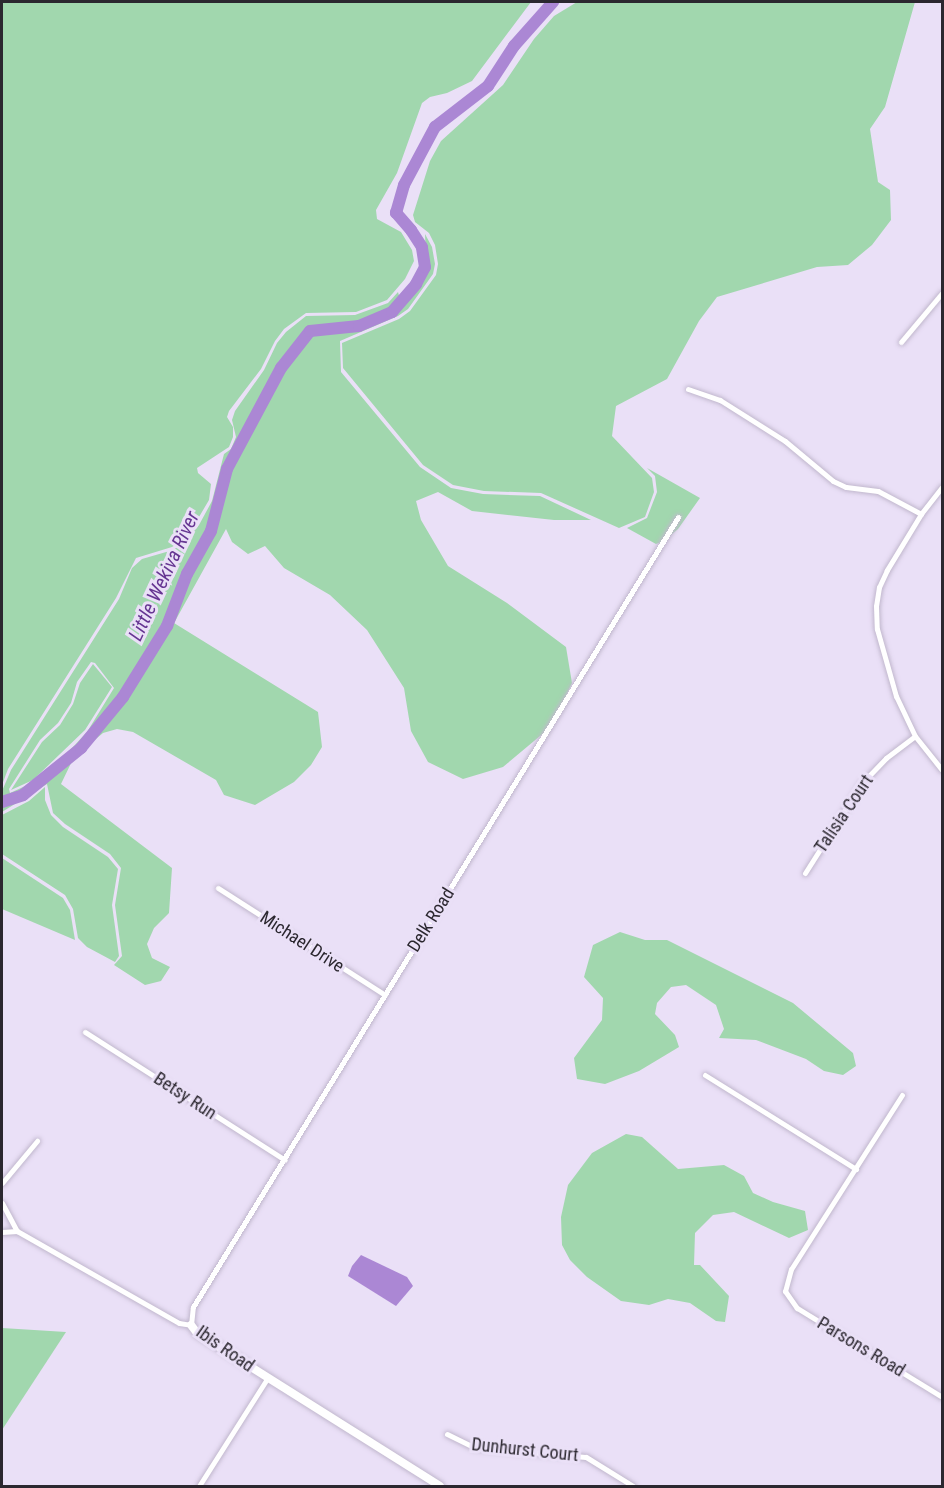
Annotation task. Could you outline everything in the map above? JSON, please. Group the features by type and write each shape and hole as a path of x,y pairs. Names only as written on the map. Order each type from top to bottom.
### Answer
{"street":[{"path":"901,342 942,293"},
{"path":"688,390 720,400 785,441 833,481 846,486 878,491 921,514"},
{"path":"942,487 921,514 886,570 879,587 876,606 877,629 889,678 915,736 942,770"},
{"name":"Delk Road","path":"191,1325 193,1307 678,517"},
{"name":"Talisia Court","path":"805,873 862,783 886,758 915,736"},
{"name":"Michael Drive","path":"218,888 385,995"},
{"name":"Betsy Run","path":"86,1032 285,1160"},
{"path":"705,1074 856,1168 902,1095"},
{"path":"2,1183 37,1141"},
{"name":"Parsons Road","path":"856,1168 790,1269 784,1291 797,1308 942,1397"},
{"path":"2,1203 17,1232"},
{"name":"Ibis Road","path":"2,1232 17,1232 179,1323 191,1325 197,1333 267,1379 440,1486"},
{"path":"199,1486 267,1379"},
{"name":"Dunhurst Court","path":"447,1434 474,1447 586,1457 633,1486"}],"green space":[{"path":"2,2 531,2 472,81 447,93 430,97 422,103 397,173 376,210 377,219 401,232 412,250 414,261 405,279 387,300 356,312 306,313 284,329 275,341 261,369 229,411 227,417 233,427 233,437 229,447 197,468 198,473 211,484 209,500 199,517 185,539 172,547 136,558 116,598 8,769 2,785"},
{"path":"577,2 915,2 885,107 870,129 878,182 890,190 891,220 872,245 848,265 817,267 717,297 699,321 667,379 616,406 612,436 652,478 654,492 645,517 619,528 541,493 484,491 453,485 423,465 343,368 342,343 399,319 410,311 436,275 438,264 435,245 429,233 415,222 413,215 430,161 441,141 503,85 534,39 554,16"},
{"path":"425,234 432,247 435,264 433,274 408,309 398,316 340,341 341,372 420,467 451,488 483,494 540,496 591,520 554,520 472,511 438,492 416,501 421,520 448,566 507,603 566,647 572,683 552,726 503,767 463,779 428,762 411,731 404,688 367,630 330,595 284,568 265,546 248,554 232,542 226,529 174,623 318,712 322,747 311,765 294,782 255,805 224,795 216,780 133,732 117,729 103,733 74,757 61,784 172,868 169,913 154,928 147,944 152,958 170,967 161,981 145,985 114,965 122,956 115,905 121,868 110,854 65,824 53,813 47,784 2,812 2,791 11,770 119,599 132,568 142,559 173,550 186,541 199,525 212,501 224,454 231,449 236,437 232,420 235,411 264,370 277,343 286,332 306,316 355,315 388,303 398,292 400,299 410,299 423,279 426,258","holes":["91,662 95,663 114,688 87,732 57,764 34,782 10,793 9,789 40,740 58,723 71,703 77,682"]},
{"path":"647,468 700,498 678,529 664,541 656,544 627,528 647,518 657,492 655,476"},
{"path":"93,664 112,687 85,730 33,780 11,790 42,742 60,725 73,704 80,683"},
{"path":"45,787 45,800 51,815 63,827 108,857 118,869 112,905 119,956 115,962 87,947 78,938 73,909 65,895 2,854 2,815 29,801"},
{"path":"2,858 63,898 70,910 75,940 2,909"},
{"path":"620,932 645,940 667,940 793,1003 853,1053 856,1066 843,1075 824,1071 806,1059 756,1040 719,1038 724,1029 716,1005 686,985 671,987 657,1003 655,1014 675,1035 679,1047 639,1071 605,1084 577,1079 574,1058 602,1020 603,998 584,977 593,945"},
{"path":"626,1134 642,1137 678,1169 724,1165 744,1176 753,1193 773,1202 805,1211 808,1230 789,1238 734,1212 713,1215 695,1233 694,1265 700,1265 729,1296 725,1322 716,1321 690,1303 668,1299 649,1305 621,1301 587,1277 570,1260 562,1245 561,1217 568,1185 592,1153"},
{"path":"2,1328 66,1332 2,1430"}],"shaded area":[{"path":"361,1255 407,1277 413,1286 396,1306 348,1276 352,1266"}],"waterway":[{"name":"Little Wekiva River","path":"2,802 23,795 81,748 123,697 167,626 187,574 211,531 227,469 281,368 310,331 359,326 392,312 416,284 425,267 422,247 396,213 404,185 435,127 488,86 514,46 553,2"}]}
